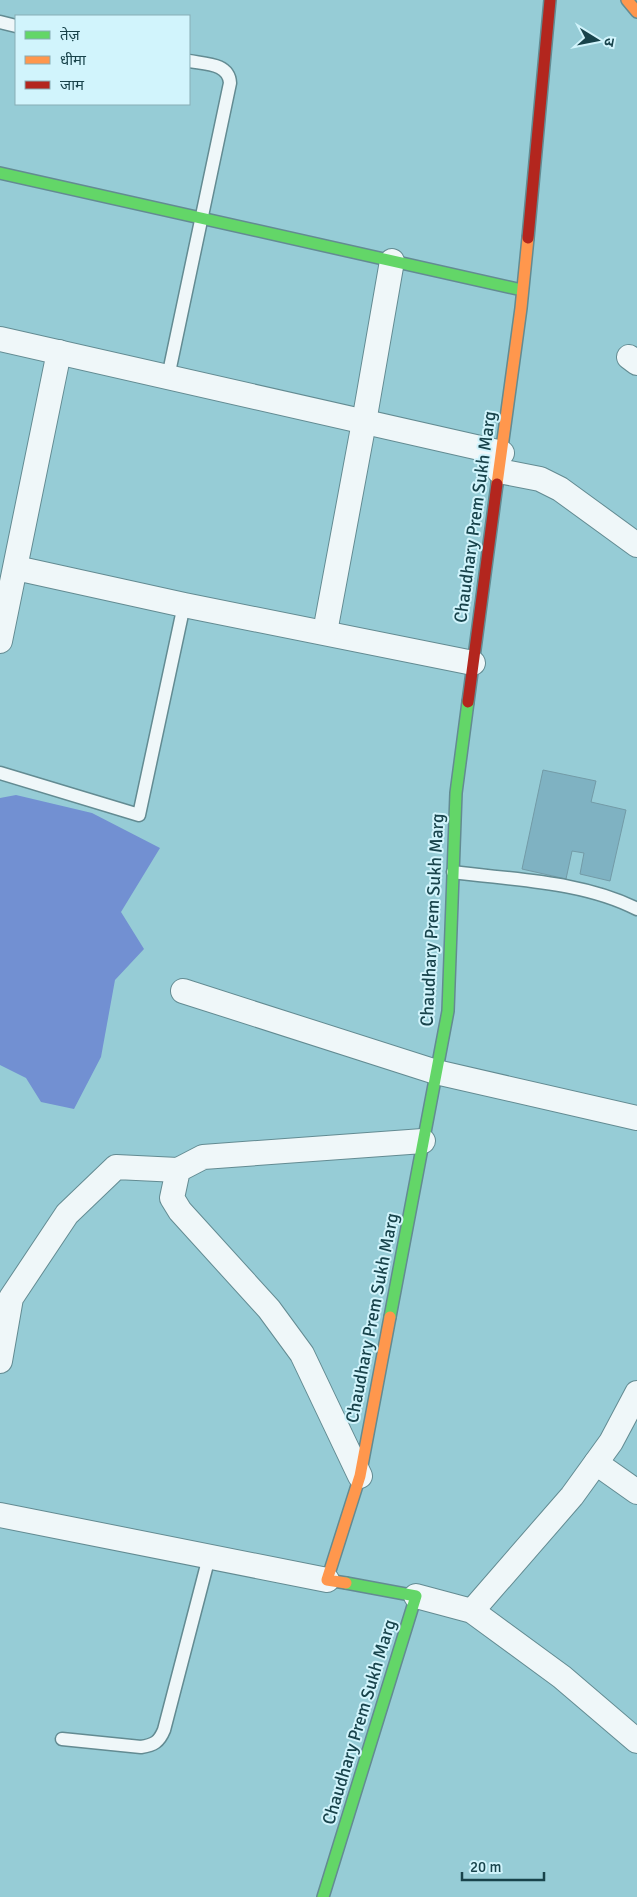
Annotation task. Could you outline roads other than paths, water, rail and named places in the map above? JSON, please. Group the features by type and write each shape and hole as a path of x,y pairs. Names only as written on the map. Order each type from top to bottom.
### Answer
{"street":[{"name":"Chaudhary Prem Sukh Marg","path":"327,1580 360,1476 448,1011 456,793 522,290 550,0"},
{"path":"627,0 637,12"},
{"path":"0,173 522,290"},
{"path":"325,632 392,261"},
{"path":"0,339 364,422 500,462 560,489 637,545"},
{"path":"0,641 59,352"},
{"path":"16,568 184,605 473,663"},
{"path":"183,991 436,1072 637,1118"},
{"path":"0,1361 11,1298 68,1214 116,1167 178,1170 203,1157 423,1141"},
{"path":"178,1170 172,1198 180,1211 269,1309 302,1354 360,1476"},
{"path":"472,1611 572,1496 611,1442 637,1393"},
{"path":"596,1463 637,1492"},
{"path":"0,1515 416,1596 472,1611 562,1677 637,1741"},
{"name":"Chaudhary Prem Sukh Marg","path":"323,1897 416,1596"}],"lane":[{"path":"0,22 15,26"},
{"path":"168,377 230,83 229,74 225,69 190,61"},
{"path":"0,773 139,815 184,605"},
{"path":"453,872 580,889 619,900 637,909"},
{"path":"62,1739 141,1747 152,1745 160,1740 209,1557"}],"water":[{"path":"16,795 92,813 160,848 121,912 144,949 115,980 101,1057 74,1109 41,1102 26,1078 0,1065 0,798"}]}
